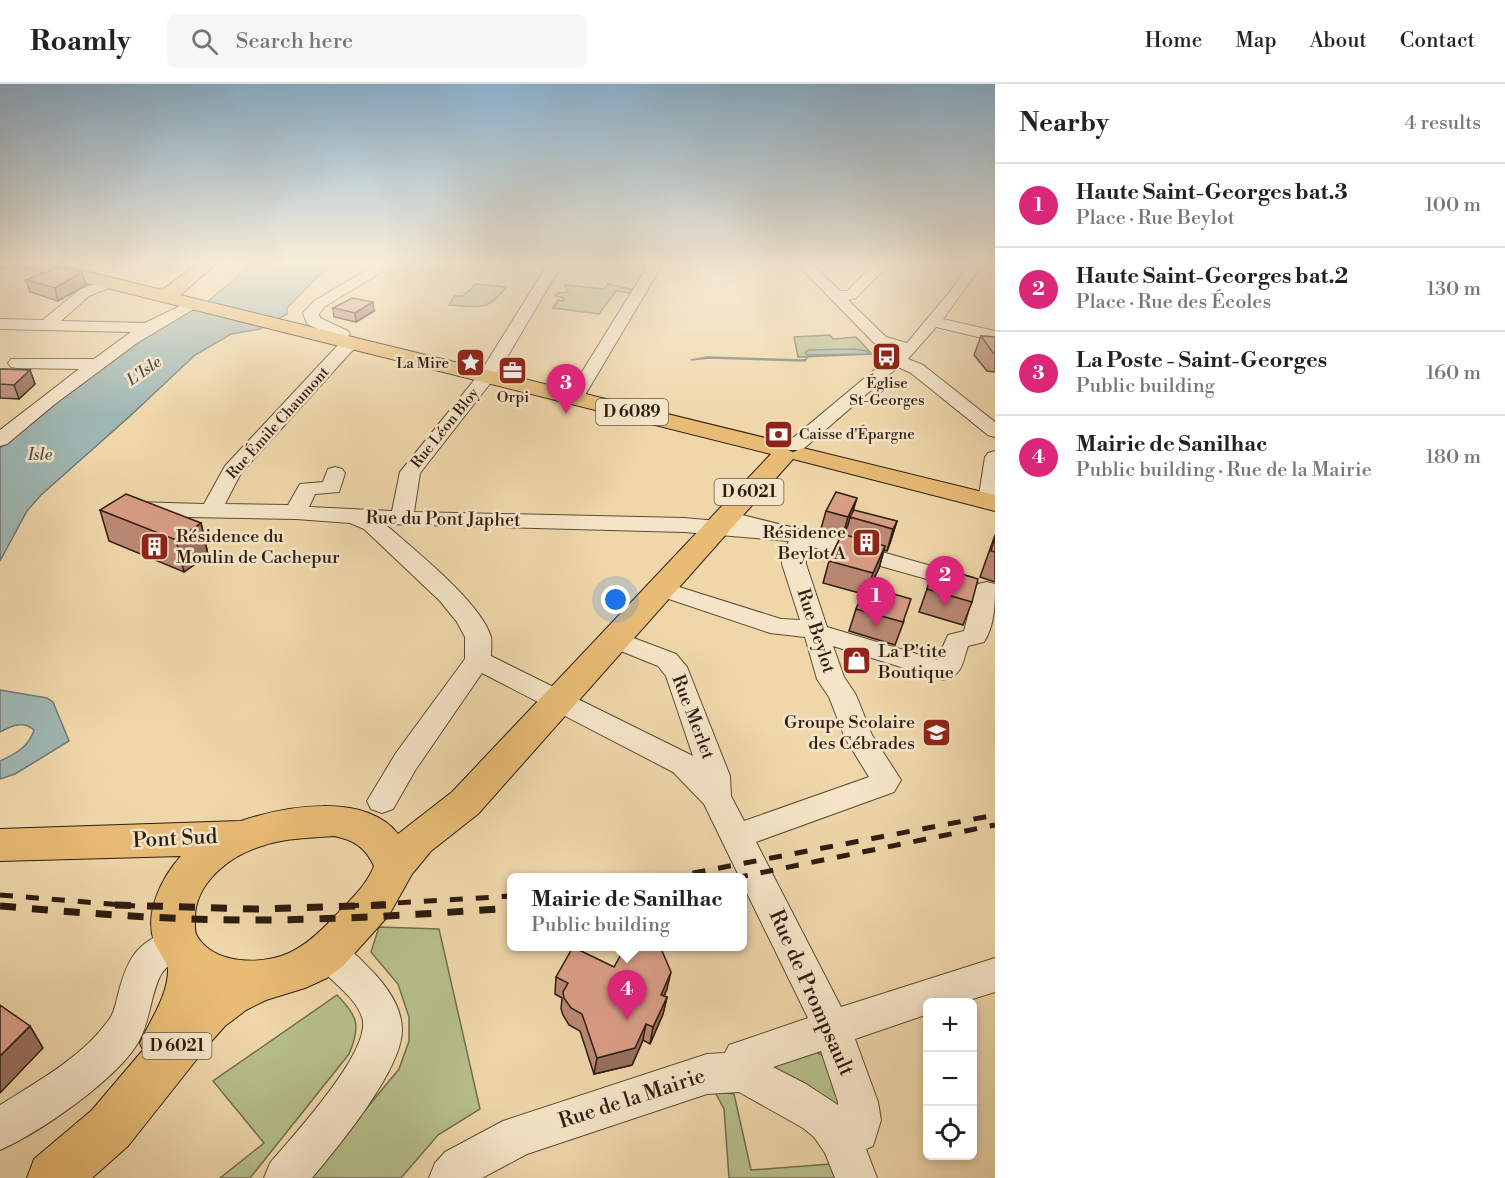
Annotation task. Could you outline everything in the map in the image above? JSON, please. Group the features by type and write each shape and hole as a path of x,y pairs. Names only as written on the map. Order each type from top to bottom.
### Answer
{"main road":[{"name":"D 6089","path":"239,313 451,367 492,367 573,397 992,502"},
{"name":"D 6021","path":"394,866 417,840 465,803 660,588 789,451"},
{"name":"D 6021","path":"375,815 386,830 420,823 465,803"},
{"path":"375,815 394,866 379,897 328,953 303,969 258,981 220,976 184,953 174,930 175,906 179,890 195,868 212,853 247,834 291,824 334,821 354,824 375,815"},
{"name":"Pont Sud","path":"0,845 184,840 247,834"},
{"name":"Pont Sud","path":"102,842 157,855 169,867 179,890"},
{"name":"D 6021","path":"110,1128 174,1026 184,1004 184,953"},
{"name":"D 6021","path":"53,1178 110,1128 197,1023 230,995 258,981"}],"street":[{"path":"47,325 61,313"},
{"path":"0,440 45,401 148,328 163,313"},
{"path":"311,313 313,321 342,333 345,340"},
{"name":"Rue Léon Bloy","path":"402,518 410,472 492,367 525,313"},
{"path":"573,397 579,391 626,313"},
{"path":"854,313 880,340 902,354 916,369 995,431"},
{"path":"789,451 902,354 940,313"},
{"path":"933,322 995,336"},
{"path":"0,324 148,328"},
{"name":"Rue Émile Chaumont","path":"213,510 215,501 232,470 344,349 345,340"},
{"path":"16,363 97,364"},
{"path":"992,502 995,457"},
{"path":"296,512 307,488 332,488 335,473"},
{"name":"Rue du Pont Japhet","path":"133,509 684,525 721,523"},
{"path":"353,517 372,524 449,596 468,619 478,637 478,660 406,761 375,815"},
{"path":"660,588 779,627 817,633 944,671 947,669 957,641 975,636 991,590 799,536 721,523"},
{"name":"Rue Beylot","path":"737,836 883,784 886,780 859,738 842,695 831,679 795,564 794,555 799,536"},
{"name":"Rue Merlet","path":"615,639 667,660 678,673 715,776 716,796"},
{"path":"478,660 557,702 669,756 683,764 716,796"},
{"name":"Rue de Prompsault","path":"716,796 832,1028 858,1102 861,1120 858,1131 841,1140"},
{"path":"0,1129 52,1095 109,1048 123,1033 137,1003 143,972 153,957 184,953"},
{"path":"285,1178 373,1062 383,1034 381,1014 370,995 337,958 328,953"},
{"path":"856,1178 841,1140 828,1123 792,1098 736,1071 743,1059 995,975"},
{"name":"Rue de la Mairie","path":"450,1178 460,1167 518,1137 707,1074 736,1071"}],"green space":[{"path":"830,335 833,339 856,337 872,354 798,357 794,337"},
{"path":"379,927 439,929 480,1109 438,1135 401,1178 309,1178 399,1069 409,1041 409,1017 398,984 371,952"},
{"path":"337,995 349,1009 355,1022 355,1036 349,1054 250,1178 220,1178 264,1143 213,1081"},
{"path":"806,1047 834,1061 843,1113 762,1070"},
{"path":"715,1092 734,1094 751,1170 830,1164 835,1178 729,1178 724,1109"}],"water":[{"name":"Isle","path":"187,313 287,313 260,329 231,334 195,355 41,495 27,511 0,561 0,448 53,402 136,341"},
{"path":"808,350 867,351 869,354 809,355 805,361 709,358 691,360 707,357 802,360 806,359 808,355 805,353"},
{"path":"0,690 47,698 53,702 69,741 15,774 0,779 0,761 16,753 25,745 34,730 22,725 0,732"}],"building":[{"path":"981,336 995,337 995,353 993,353"},
{"path":"0,369 30,370 14,385 0,384"},
{"path":"836,492 857,498 848,517 826,511"},
{"path":"126,494 201,523 176,540 100,510"},
{"path":"854,510 897,521 893,529 850,517"},
{"path":"842,534 885,546 873,573 829,561"},
{"path":"995,537 995,552 991,551"},
{"path":"935,566 978,579 972,602 927,589"},
{"path":"866,586 911,599 903,622 856,609"},
{"path":"571,951 581,951 614,967 623,951 662,951 671,972 661,995 667,997 653,1027 646,1024 635,1048 597,1058 582,1014 571,1008 564,998 563,992 568,983 556,977"},
{"path":"0,1005 30,1026 0,1056"}],"railway":[{"path":"693,873 995,815"},
{"path":"747,876 995,825"},
{"path":"0,895 127,905"},
{"path":"346,906 507,896"},
{"path":"115,905 127,905"},
{"path":"127,905 255,909 386,905"},
{"path":"127,905 135,906"},
{"path":"0,906 94,914 220,920 349,918 507,908"}],"place":[{"name":"Église St-Georges","path":"887,356"},
{"name":"La Mire","path":"470,363"},
{"name":"Orpi","path":"513,370"},
{"name":"La Poste - Saint-Georges","path":"566,414"},
{"name":"Caisse d'Épargne","path":"778,434"},
{"name":"Résidence Beylot A","path":"867,542"},
{"name":"Résidence du Moulin de Cachepur","path":"155,546"},
{"name":"Haute Saint-Georges bat.2","path":"945,606"},
{"name":"Haute Saint-Georges bat.3","path":"876,627"},
{"name":"La P'tite Boutique","path":"857,661"},
{"name":"Groupe Scolaire des Cébrades","path":"936,732"},
{"name":"Mairie de Sanilhac","path":"627,1020"}],"water label":[{"name":"L'Isle","path":"144,371"}]}
